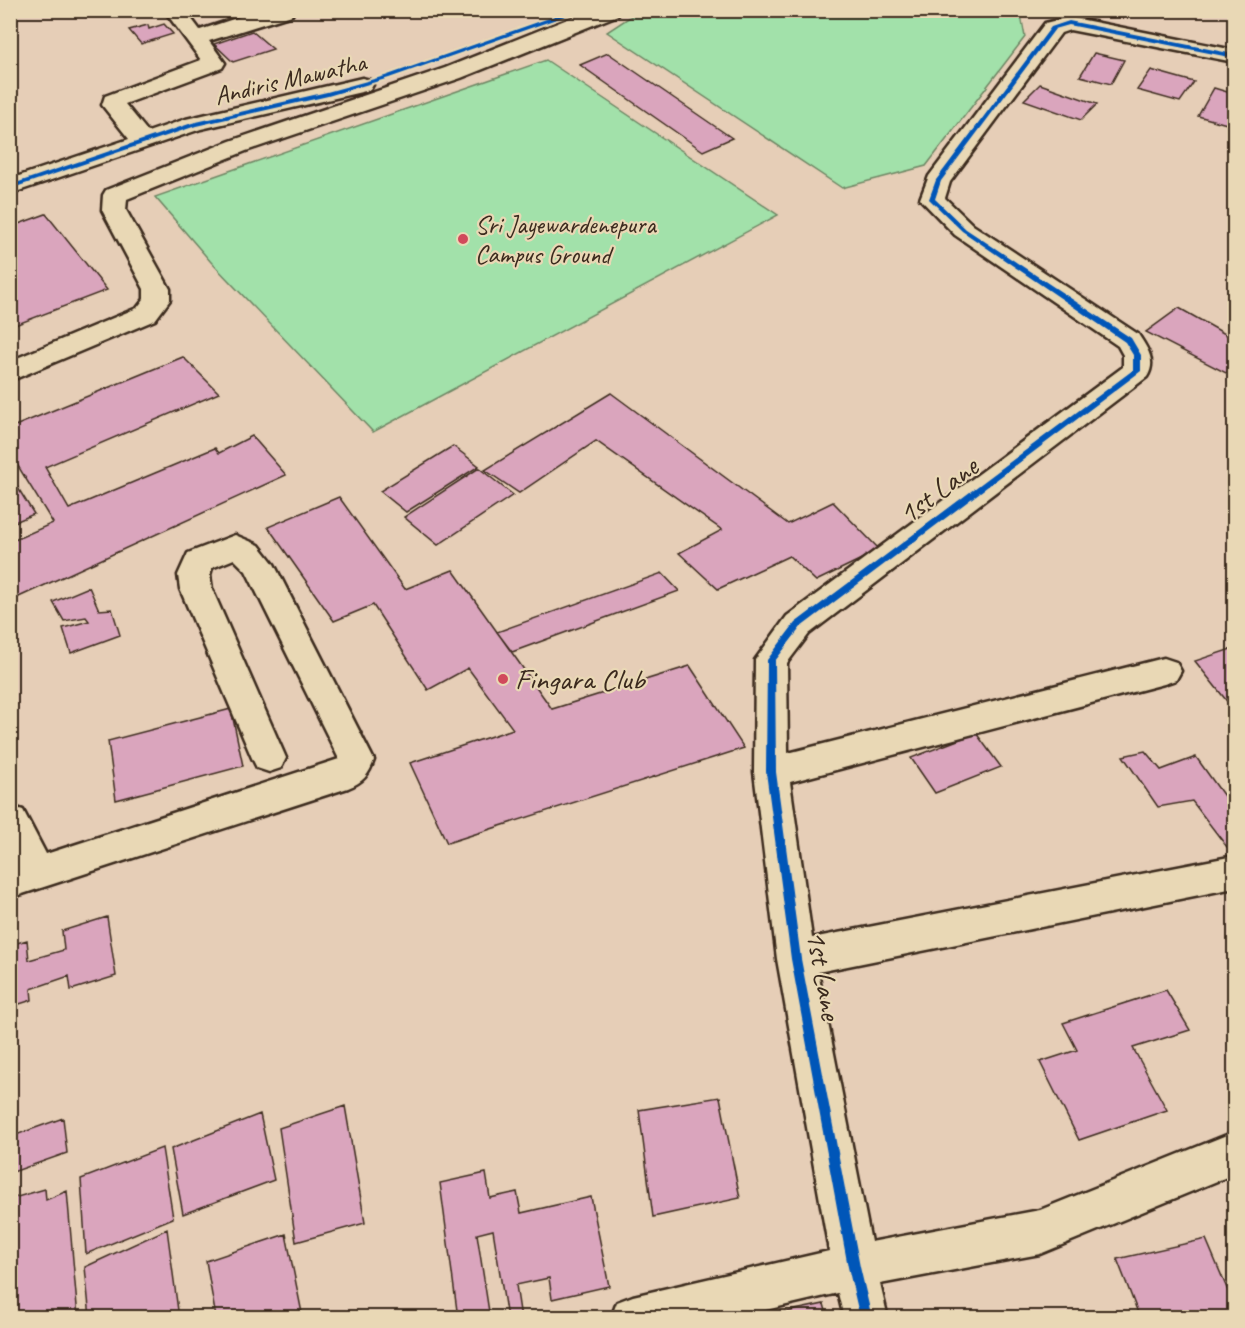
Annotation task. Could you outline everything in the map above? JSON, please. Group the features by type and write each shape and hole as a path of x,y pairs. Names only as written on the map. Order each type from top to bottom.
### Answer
{"street":[{"path":"142,141 113,101 214,63 174,10"},
{"path":"196,38 284,10"},
{"name":"Andiris Mawatha","path":"10,187 142,141 237,112 328,94 387,77 579,10"},
{"path":"10,372 146,314 156,300 157,289 114,210 116,195 238,146 360,107 473,66 610,10"},
{"name":"1st Lane","path":"866,1317 854,1267 796,959 771,772 771,660 798,624 1137,371 1137,355 1128,340 964,230 932,199 938,181 1053,28 1059,24 1069,23 1234,56"},
{"path":"10,821 24,877 348,773 355,766 357,760 258,564 248,553 235,546 198,561 194,575 195,582 269,758"},
{"path":"771,772 1164,671"},
{"path":"796,959 1234,872"},
{"path":"633,1317 854,1267 1040,1232 1234,1154"}],"green space":[{"path":"1020,10 1025,37 926,166 842,188 607,32 639,11"},
{"name":"Sri Jayewardenepura Campus Ground","path":"546,60 778,215 373,432 211,262 155,197"}],"building":[{"path":"164,24 173,34 141,44 129,30 148,25 149,29"},
{"path":"252,31 273,49 233,62 214,44"},
{"path":"608,53 732,138 703,151 580,65"},
{"path":"1094,53 1124,60 1111,84 1080,76"},
{"path":"1151,70 1194,82 1180,102 1137,90"},
{"path":"1040,84 1097,104 1081,120 1024,100"},
{"path":"1214,88 1234,94 1234,126 1198,116"},
{"path":"46,214 107,290 10,327 10,227"},
{"path":"1179,308 1234,339 1234,368 1226,373 1146,332"},
{"path":"183,357 219,393 45,467 69,509 215,448 219,453 252,436 286,475 10,601 10,542 53,523 10,453 10,428"},
{"path":"611,393 788,524 833,502 880,550 816,581 789,556 718,589 679,553 722,530 596,441 519,493 485,470"},
{"path":"453,446 479,466 406,512 380,491"},
{"path":"479,468 513,495 438,545 404,517"},
{"path":"10,475 34,514 10,524"},
{"name":"Fingara Club","path":"339,497 405,589 453,570 552,709 690,666 744,748 447,843 410,763 513,729 468,668 428,690 373,605 334,621 268,527"},
{"path":"662,573 679,591 512,652 497,632"},
{"path":"89,587 99,610 112,609 120,635 71,653 63,628 89,621 86,617 64,621 53,602"},
{"path":"1234,648 1234,710 1195,661"},
{"path":"231,709 243,766 116,800 108,741"},
{"path":"976,733 1001,767 935,793 911,758"},
{"path":"1145,751 1161,770 1196,757 1234,810 1234,843 1227,847 1192,801 1158,807 1123,756"},
{"path":"107,917 116,976 71,990 69,976 31,989 32,1000 10,1007 10,945 27,940 29,960 64,950 62,931"},
{"path":"1166,990 1190,1030 1133,1048 1167,1110 1079,1140 1040,1062 1077,1050 1063,1023"},
{"path":"720,1097 740,1198 653,1217 639,1110"},
{"path":"345,1106 365,1223 296,1242 279,1128"},
{"path":"260,1114 274,1180 183,1214 171,1149"},
{"path":"63,1118 67,1153 10,1173 10,1137"},
{"path":"162,1148 173,1218 86,1254 81,1179"},
{"path":"486,1173 490,1198 517,1192 521,1213 591,1197 609,1286 552,1299 549,1278 516,1285 521,1318 507,1318 493,1230 477,1234 489,1312 458,1318 440,1183"},
{"path":"45,1189 46,1200 67,1191 78,1318 10,1318 10,1199"},
{"path":"167,1229 179,1318 90,1318 85,1267"},
{"path":"286,1234 303,1318 216,1318 206,1261"},
{"path":"1206,1239 1234,1305 1234,1318 1140,1318 1117,1259"},
{"path":"824,1304 828,1318 757,1318"}],"cycle path":[{"path":"10,187 194,124 328,94 387,77 579,10"},
{"path":"866,1318 854,1267 796,959 771,772 771,660 798,625 1137,371 1137,355 1128,340 964,230 932,199 938,181 1053,28 1069,23 1234,56"}],"place":[{"name":"Sri Jayewardenepura Campus Ground","path":"463,239"},
{"name":"Fingara Club","path":"503,679"}]}
